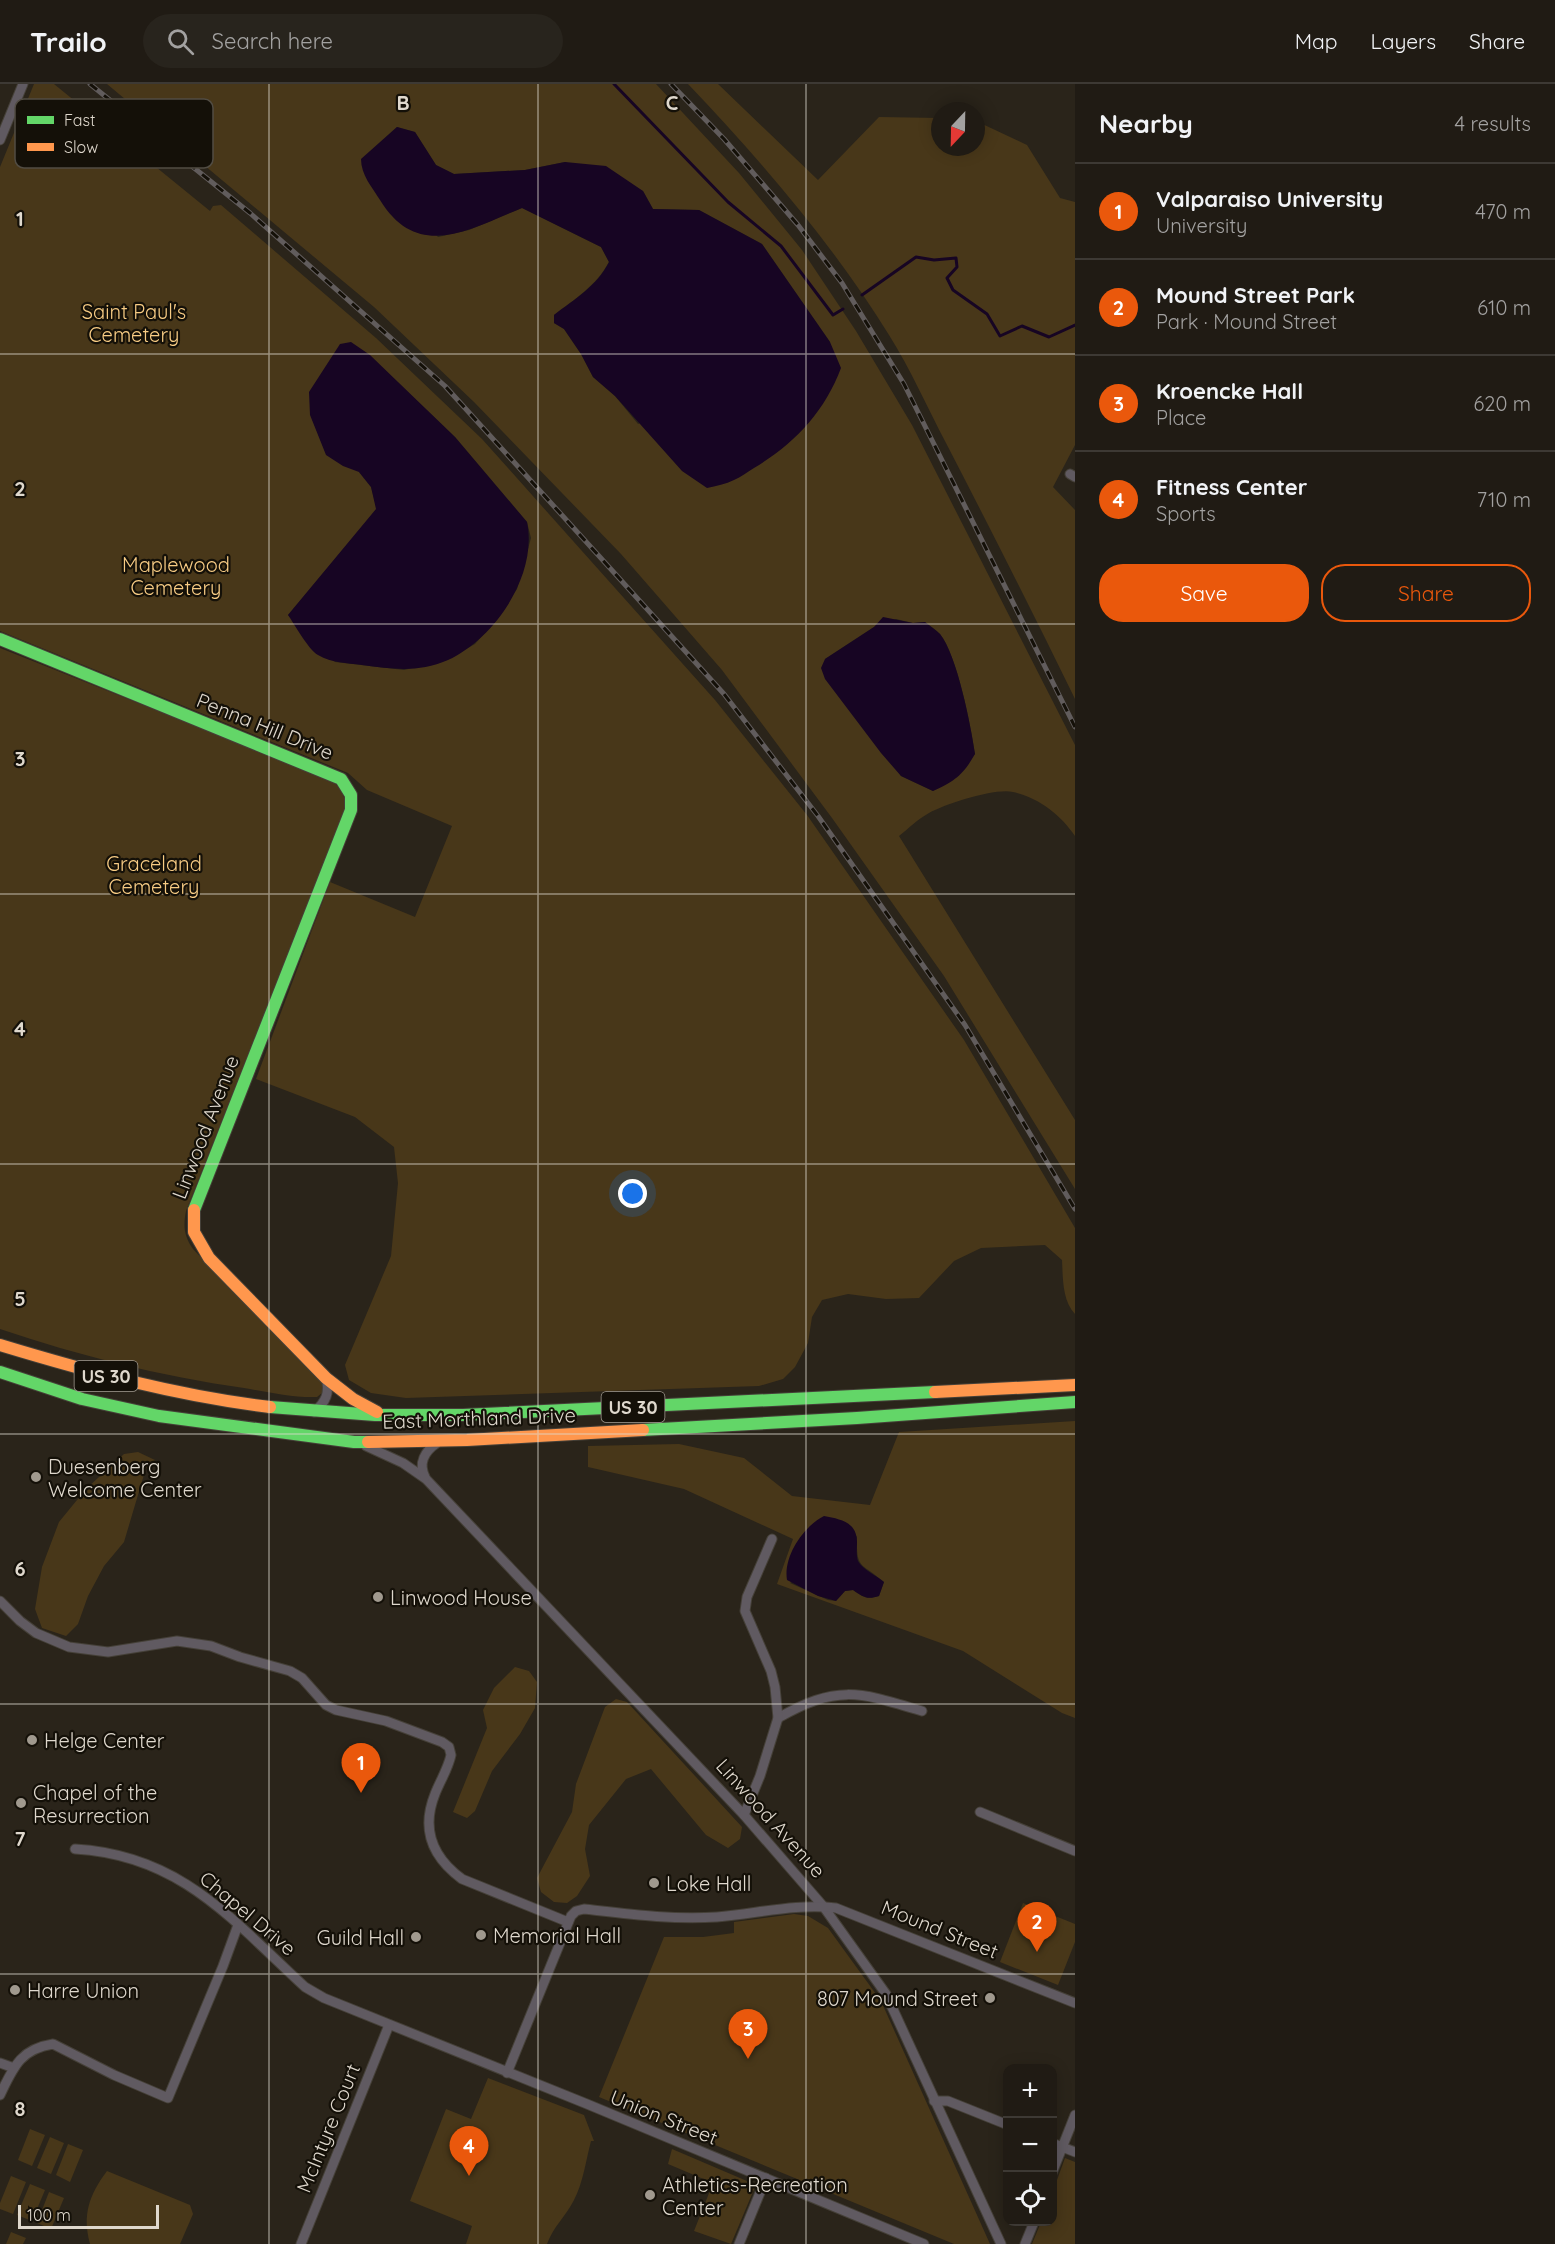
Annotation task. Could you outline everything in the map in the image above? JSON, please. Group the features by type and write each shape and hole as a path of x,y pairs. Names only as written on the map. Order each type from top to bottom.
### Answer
{"main road":[{"name":"Penna Hill Drive","path":"0,639 342,779 351,795 351,810 294,953"},
{"name":"Linwood Avenue","path":"294,953 195,1203 192,1226 201,1247 209,1258 326,1378 362,1405 382,1414"},
{"name":"East Morthland Drive","path":"0,1345 67,1366 135,1383 208,1398 314,1412 439,1415 530,1412 1075,1385"},
{"name":"East Morthland Drive","path":"0,1372 82,1399 159,1416 354,1442 439,1442 856,1418 1075,1402"}],"street":[{"path":"16,99 23,84"},
{"path":"0,140 3,127 15,101"},
{"path":"314,1412 327,1398 326,1378"},
{"name":"Linwood Avenue","path":"354,1442 390,1455 426,1479 744,1815 823,1906 886,1994 1001,2244"},
{"path":"426,1479 422,1473 422,1462 429,1449 439,1442"},
{"path":"744,1815 778,1718 776,1687 745,1611 747,1597 772,1539"},
{"path":"0,1601 20,1622 36,1633 69,1647 108,1652 177,1641 211,1646 290,1671 302,1678 326,1705 336,1710 386,1721 442,1742 449,1747 451,1755 431,1806 429,1818 429,1833 440,1859 462,1879 568,1922 507,2073"},
{"path":"778,1718 818,1698 841,1693 870,1695 922,1711"},
{"path":"980,1812 1075,1851"},
{"name":"Chapel Drive","path":"75,1850 109,1852 154,1866 207,1897 314,1994 389,2025"},
{"name":"Mound Street","path":"568,1922 576,1911 584,1909 685,1918 823,1906 850,1912 1075,2003"},
{"path":"0,2096 14,2068 27,2053 53,2044 114,2075 168,2098 238,1925"},
{"name":"Union Street","path":"389,2025 924,2244"},
{"name":"McIntyre Court","path":"301,2244 389,2025"},
{"path":"0,2063 14,2068"},
{"path":"934,2101 948,2101 1003,2123"},
{"path":"1053,2172 1075,2115"},
{"path":"1057,2144 1075,2152"},
{"path":"739,2244 766,2178"},
{"path":"1025,2244 1032,2226"}],"green space":[{"path":"34,84 54,84 72,99 28,99"},
{"path":"107,84 656,84 739,173 802,250 856,331 912,425 1075,745 1075,836 1048,808 1022,794 1005,791 958,801 937,809 921,818 899,836 1075,1120 1075,1189 944,976 832,818 722,670 621,554 474,402 374,307 208,168 213,168 213,99 125,99","holes":["397,127 415,132 436,165 454,174 525,170 565,162 643,191 653,209 699,210 762,244 830,342 638,424 615,396 593,377 564,329 554,323 554,315 584,292 604,271 609,262 601,247 522,208 469,230 438,237 362,159","896,619 913,623 925,622 940,634 946,644 967,709 975,754 933,791 901,776 825,659 874,627"]},
{"path":"688,84 718,84 818,180 879,117 931,118 931,156 985,156 985,125 1027,145 1060,198 1075,202 1075,445 1053,487 1075,510 1075,699 919,389 889,335 820,236 743,143"},
{"path":"15,130 15,168 157,168 210,211 213,206 221,205 376,338 482,439 715,700 807,815 964,1040 1075,1228 1075,1314 1065,1296 1062,1260 1045,1245 981,1248 954,1261 919,1298 886,1299 848,1294 822,1300 812,1317 808,1343 795,1367 783,1379 759,1386 406,1398 371,1393 349,1380 345,1365 391,1256 398,1183 394,1147 355,1117 256,1079 330,882 415,917 452,826 367,790 348,773 0,631 0,167","holes":["394,379 455,437 527,522 531,538 517,589 499,617 475,644 447,660 404,670 335,662 288,615 377,509 371,487 359,472"]},
{"name":"Graceland Cemetery","path":"0,648 329,779 338,786 343,794 344,814 186,1211 185,1221 186,1235 193,1249 322,1383 322,1393 317,1397 299,1397 151,1371 60,1348 0,1329"},
{"path":"1075,1421 1075,1718 1062,1713 963,1651 777,1584 793,1539 684,1489 588,1467 588,1446 679,1444 744,1458 792,1496 870,1505 899,1432","holes":["857,1536 859,1560 884,1582 879,1596 865,1597 853,1590 845,1591 836,1601 828,1600 790,1583"]},
{"path":"138,1452 155,1460 146,1468 124,1542 104,1566 88,1596 78,1624 66,1636 42,1628 35,1609 42,1567 59,1522 86,1489 124,1454"},
{"path":"515,1667 529,1671 537,1682 535,1708 520,1734 492,1771 475,1811 467,1818 453,1812 487,1728 483,1710 494,1688"},
{"path":"616,1699 627,1702 742,1827 740,1839 728,1848 706,1835 651,1769 626,1779 589,1825 585,1849 590,1876 577,1896 567,1903 554,1902 541,1892 537,1878 572,1812 576,1784 605,1707"},
{"path":"1023,1903 1075,1924 1075,1942 1058,1985 1000,1962"},
{"path":"794,1914 808,1916 828,1928 881,2001 990,2244 954,2244 599,2097 664,1937 703,1937 734,1933 734,1922"},
{"path":"488,2078 584,2115 594,2141 591,2141 577,2193 547,2244 466,2244 472,2226 410,2201 446,2109 471,2119"},
{"path":"30,2129 45,2135 32,2166 18,2160"},
{"path":"50,2137 64,2143 51,2174 37,2168"},
{"path":"68,2144 83,2150 70,2182 56,2175"},
{"path":"672,2149 754,2184 755,2187 731,2244 694,2231 713,2183 668,2164"},
{"path":"1065,2158 1075,2162 1075,2244 1032,2244 1039,2226 1057,2226 1057,2180"},
{"path":"107,2171 190,2205 193,2214 180,2244 90,2244 87,2214 96,2188"},
{"path":"11,2176 26,2182 13,2214 0,2209 0,2203"},
{"path":"30,2184 45,2190 32,2221 17,2215"},
{"path":"49,2192 64,2198 51,2229 37,2223"},
{"path":"11,2232 26,2238 23,2244 6,2244"}],"shaded area":[{"path":"397,127 415,132 436,165 454,174 525,170 565,162 606,166 643,191 653,209 699,210 762,244 830,342 841,368 817,413 782,449 737,479 707,488 682,471 615,396 593,377 564,329 554,323 554,315 585,292 604,271 609,262 601,247 522,208 464,231 446,235 428,235 411,230 395,219 380,200 361,165 361,159"},
{"path":"351,342 370,355 455,437 527,522 529,542 526,563 509,603 497,621 465,650 448,660 426,667 384,668 323,658 310,648 288,615 376,509 371,487 359,472 343,466 326,455 310,415 309,392 340,344"},
{"path":"883,617 913,623 925,622 933,628 946,644 957,674 967,709 975,754 958,777 933,791 901,776 825,679 821,668 825,659 874,627"},
{"path":"824,1516 841,1520 854,1530 858,1561 866,1570 884,1582 879,1596 865,1597 853,1590 845,1591 836,1601 818,1596 787,1580 788,1561 796,1543 809,1527"}],"waterway":[{"path":"614,84 728,202 781,246 833,315 843,309"},
{"path":"862,295 916,257 934,260 956,258 957,267 947,278 953,290 987,314 1000,336 1022,326 1049,337 1075,325"}],"railway":[{"path":"90,84 109,99"},
{"path":"671,84 724,139 798,225 842,283 904,384 1075,727"},
{"path":"194,168 250,213 445,386 724,694 818,816 965,1025 1075,1209"}],"traffic: fast":[{"path":"0,639 341,779 351,795 351,810 194,1210"},
{"path":"0,1372 82,1399 159,1416 368,1442"},
{"path":"270,1407 375,1415 463,1415 935,1392"},
{"path":"643,1430 857,1418 1075,1402"}],"traffic: slow":[{"path":"194,1210 194,1232 209,1258 326,1378 353,1399 377,1412"},
{"path":"0,1345 134,1382 270,1407"},
{"path":"935,1392 1075,1385"},
{"path":"368,1442 467,1440 643,1430"}],"place":[{"name":"Duesenberg Welcome Center","path":"36,1477"},
{"name":"Linwood House","path":"378,1597"},
{"name":"Helge Center","path":"32,1740"},
{"name":"Valparaiso University","path":"361,1793"},
{"name":"Chapel of the Resurrection","path":"21,1803"},
{"name":"Loke Hall","path":"654,1883"},
{"name":"Memorial Hall","path":"481,1935"},
{"name":"Guild Hall","path":"416,1937"},
{"name":"Mound Street Park","path":"1037,1952"},
{"name":"Harre Union","path":"15,1990"},
{"name":"807 Mound Street","path":"990,1998"},
{"name":"Kroencke Hall","path":"748,2059"},
{"name":"Fitness Center","path":"469,2176"},
{"name":"Athletics-Recreation Center","path":"650,2195"}],"park label":[{"name":"Saint Paul's Cemetery","path":"134,322"},
{"name":"Maplewood Cemetery","path":"176,576"}]}
